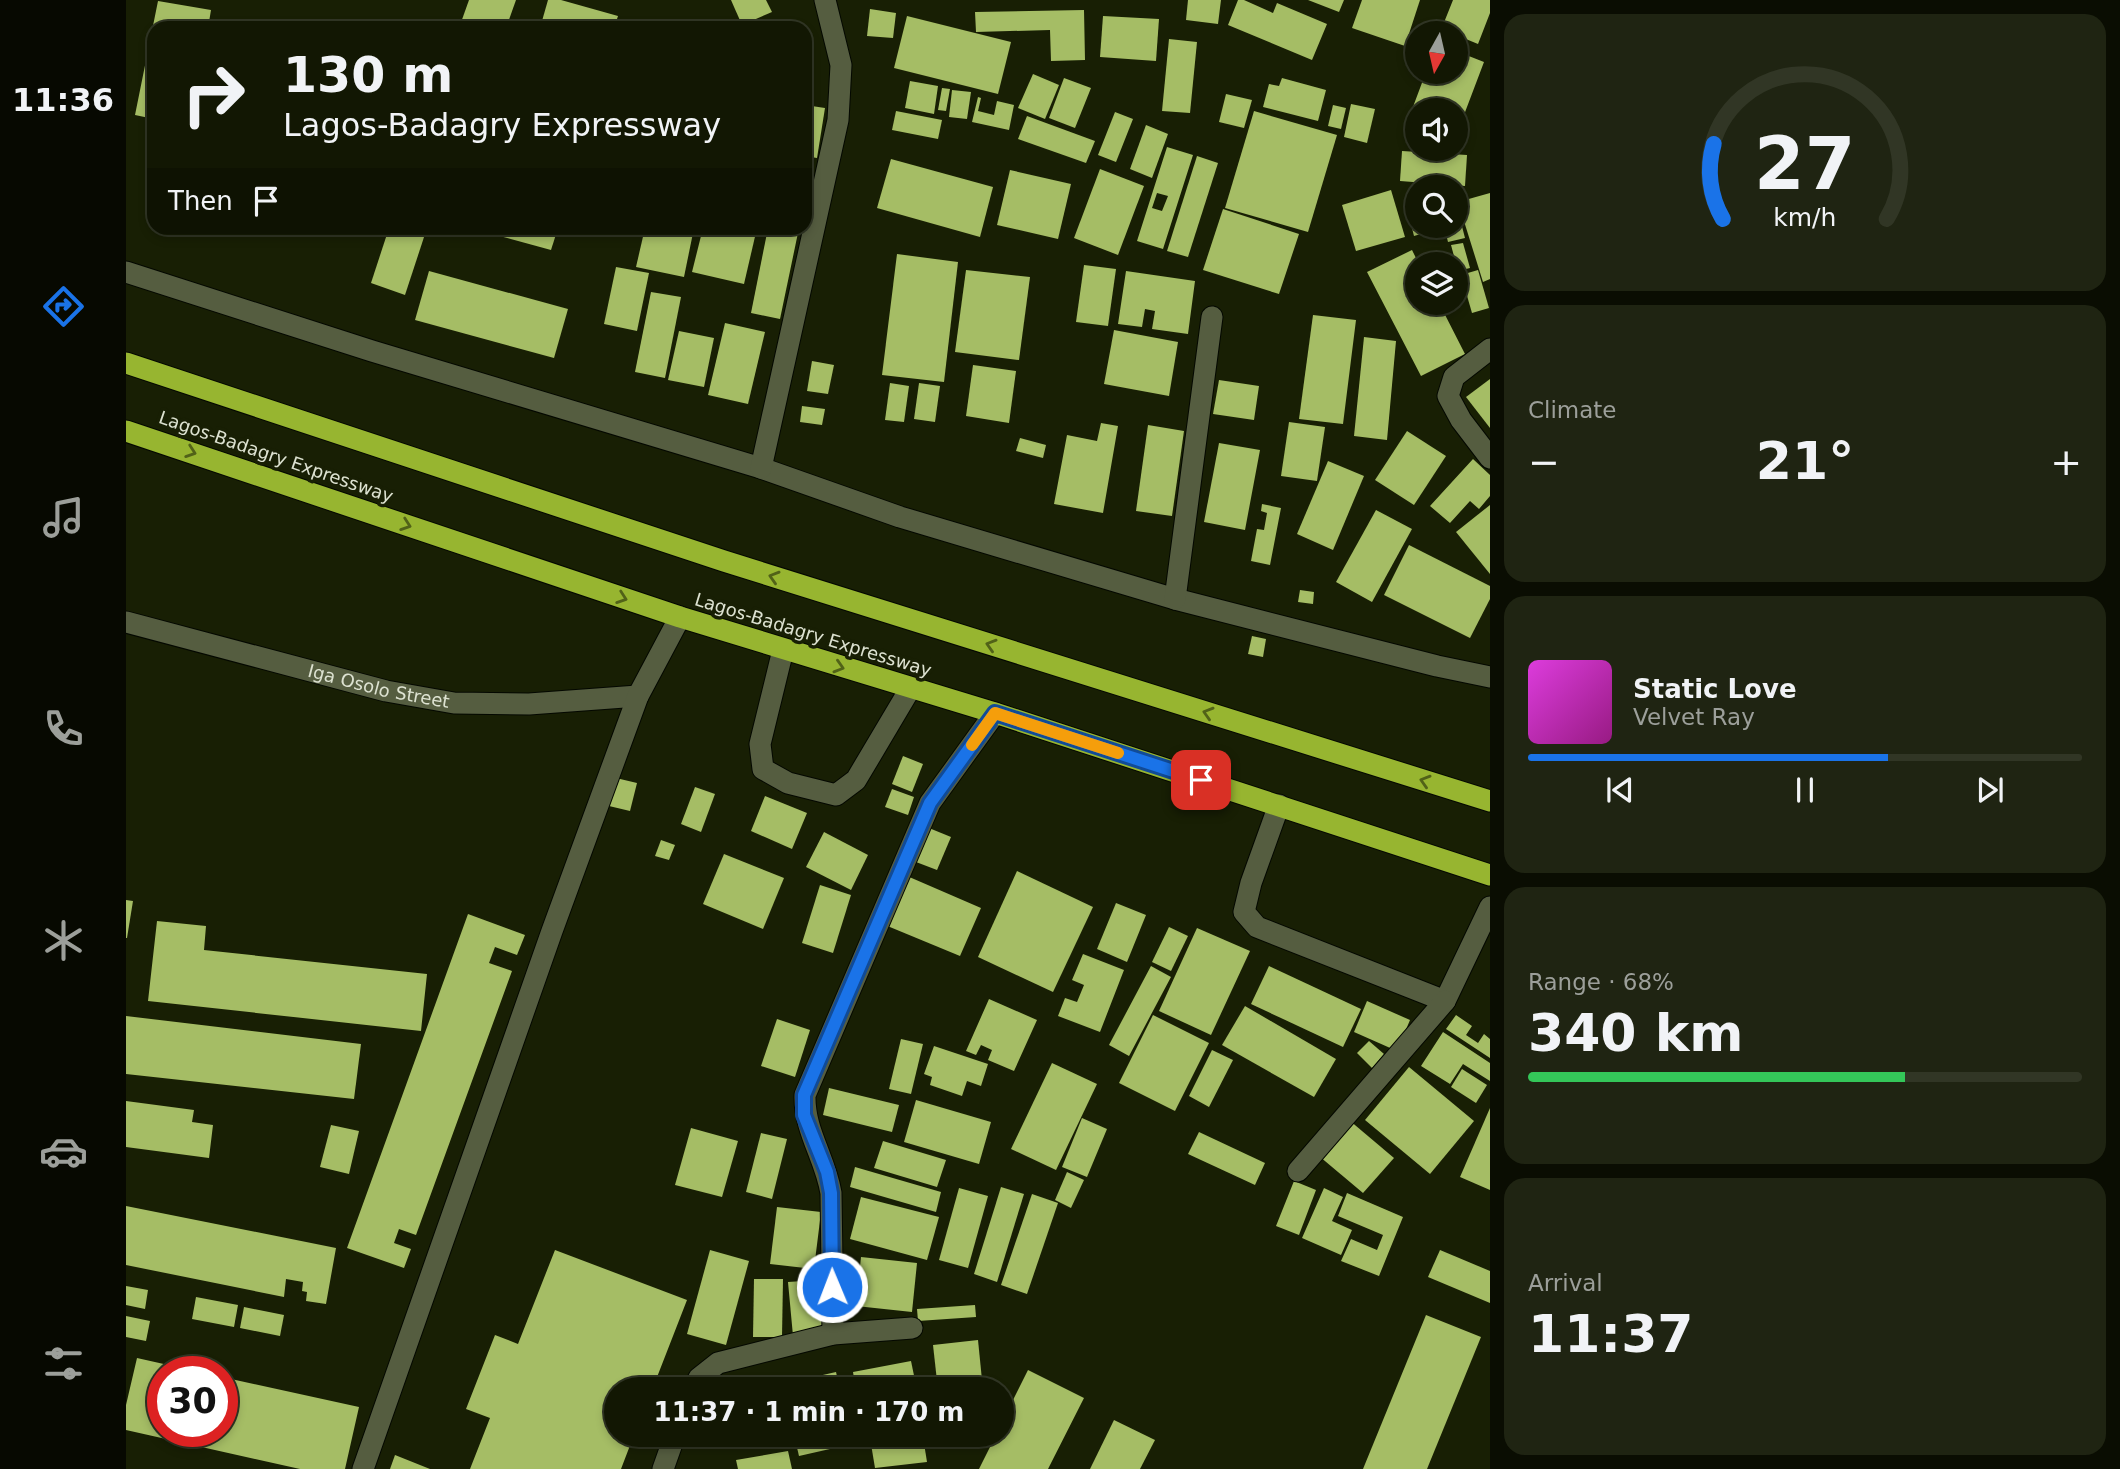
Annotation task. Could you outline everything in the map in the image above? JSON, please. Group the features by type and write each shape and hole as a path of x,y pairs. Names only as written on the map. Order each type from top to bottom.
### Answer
{"highway":[{"path":"126,363 724,561 1490,801"},
{"name":"Lagos-Badagry Expressway","path":"126,430 680,617 909,689 995,713 1490,875"}],"street":[{"path":"761,468 838,120 841,65 825,0"},
{"path":"126,272 372,351 761,468 900,517 1175,599 1490,677"},
{"path":"1175,599 1212,317"},
{"path":"1490,349 1454,377 1448,396 1461,420 1490,458"},
{"path":"363,1469 552,931 638,696 680,617"},
{"name":"Iga Osolo Street","path":"126,622 373,688 454,703 529,704 638,696"},
{"path":"783,650 760,744 763,769 788,783 835,795 856,780 909,689"},
{"path":"833,1334 831,1193 827,1172 804,1115 804,1095 930,803 995,713"},
{"path":"1279,805 1251,883 1244,912 1257,927 1445,1001"},
{"path":"1298,1171 1445,1001 1490,907"},
{"path":"700,1377 718,1363 833,1334 912,1328"},
{"path":"663,1469 671,1447"}],"building":[{"path":"469,0 516,0 508,21 462,21"},
{"path":"548,0 561,0 618,16 616,21 542,21"},
{"path":"731,0 766,0 772,12 751,21 740,21"},
{"path":"1188,0 1221,0 1218,24 1186,20"},
{"path":"1238,0 1273,13 1277,3 1327,24 1312,60 1228,25"},
{"path":"1308,0 1344,0 1339,12"},
{"path":"1362,0 1420,0 1413,21 1405,21 1405,46 1352,28"},
{"path":"1453,0 1490,0 1490,13 1478,44 1468,40 1468,21 1445,21"},
{"path":"158,1 211,10 209,21 154,21"},
{"path":"870,9 896,13 893,38 867,36"},
{"path":"1084,10 1085,60 1051,61 1050,30 976,32 975,12"},
{"path":"907,16 1011,42 998,94 894,68"},
{"path":"1103,16 1159,19 1156,61 1100,57"},
{"path":"1169,39 1197,42 1190,113 1162,111"},
{"path":"147,56 147,118 135,115"},
{"path":"1468,56 1484,62 1468,104 1468,98 1416,98 1422,84 1468,84"},
{"path":"1033,74 1059,85 1045,119 1018,108"},
{"path":"1064,78 1091,88 1075,128 1049,118"},
{"path":"1282,78 1326,90 1318,121 1263,107 1269,84 1279,86"},
{"path":"910,81 938,86 934,114 905,108"},
{"path":"942,88 950,89 946,111 938,110"},
{"path":"952,90 971,92 967,119 949,117"},
{"path":"1226,94 1252,100 1244,128 1219,122"},
{"path":"978,97 981,98 978,111 994,115 997,101 1014,105 1009,130 972,122"},
{"path":"1351,104 1375,109 1367,143 1344,137"},
{"path":"1333,105 1346,108 1341,129 1328,126"},
{"path":"812,106 825,108 817,158 812,157"},
{"path":"896,111 942,120 938,139 892,130"},
{"path":"1254,111 1337,135 1308,232 1225,208"},
{"path":"1115,112 1133,119 1116,162 1098,155"},
{"path":"1027,116 1095,141 1086,163 1018,139"},
{"path":"1146,125 1168,134 1152,178 1130,169"},
{"path":"1167,147 1193,155 1163,249 1137,241","holes":["1157,193 1168,196 1162,211 1152,208"]},
{"path":"1402,151 1405,151 1405,161 1467,161 1466,175 1405,175 1405,181 1400,181"},
{"path":"1197,156 1218,163 1188,257 1167,251"},
{"path":"891,159 993,187 980,237 877,208"},
{"path":"1100,169 1144,186 1118,255 1074,238"},
{"path":"1010,170 1071,184 1058,239 997,225"},
{"path":"1391,190 1405,237 1356,251 1342,205"},
{"path":"1490,193 1490,279 1483,282 1468,234 1468,199"},
{"path":"1223,209 1299,234 1279,294 1203,270"},
{"path":"387,235 425,235 405,295 371,283"},
{"path":"496,235 556,235 551,250"},
{"path":"643,235 693,235 684,277 636,267"},
{"path":"701,235 755,235 744,284 692,272"},
{"path":"767,235 798,235 780,319 751,313"},
{"path":"1447,238 1465,238 1448,242"},
{"path":"1463,243 1466,252 1453,252 1451,245"},
{"path":"1405,253 1405,315 1445,315 1465,354 1421,376 1367,272"},
{"path":"897,254 958,262 944,382 882,375"},
{"path":"1084,265 1116,269 1108,326 1076,322"},
{"path":"616,267 649,273 637,331 604,324"},
{"path":"966,270 1030,277 1019,360 955,352"},
{"path":"1478,270 1489,308 1472,313 1468,299 1468,273"},
{"path":"429,271 568,309 554,358 415,320"},
{"path":"1126,271 1195,281 1188,334 1152,329 1155,311 1145,309 1142,327 1118,324"},
{"path":"651,292 681,297 665,378 635,372"},
{"path":"1313,315 1356,320 1343,424 1299,419"},
{"path":"725,323 765,332 748,404 708,395"},
{"path":"1114,330 1178,342 1169,396 1104,384"},
{"path":"679,331 714,338 704,387 668,380"},
{"path":"1364,337 1396,341 1387,440 1354,436"},
{"path":"812,361 834,365 828,394 807,391"},
{"path":"973,365 1016,371 1009,423 966,416"},
{"path":"1490,379 1490,428 1466,397"},
{"path":"1219,380 1259,386 1254,420 1213,414"},
{"path":"890,383 909,386 904,422 885,420"},
{"path":"919,383 940,386 935,422 914,419"},
{"path":"802,406 825,409 822,425 800,422"},
{"path":"1289,422 1325,427 1317,481 1281,476"},
{"path":"1101,423 1118,426 1103,513 1054,504 1067,435 1097,441"},
{"path":"1148,425 1184,431 1172,516 1136,511"},
{"path":"1407,431 1446,456 1414,505 1375,480"},
{"path":"1020,438 1046,445 1043,458 1016,451"},
{"path":"1219,443 1260,450 1245,530 1204,522"},
{"path":"1473,459 1490,475 1490,496 1479,509 1470,501 1450,523 1430,506"},
{"path":"1328,461 1364,476 1333,550 1297,534"},
{"path":"1262,504 1281,508 1270,565 1251,561 1257,529 1264,530 1267,513 1261,511"},
{"path":"1490,505 1490,574 1456,532"},
{"path":"1376,510 1412,529 1372,602 1336,582"},
{"path":"1409,545 1490,586 1490,599 1470,638 1384,595"},
{"path":"1300,590 1314,592 1313,604 1298,602"},
{"path":"1252,636 1266,639 1263,657 1248,654"},
{"path":"903,756 923,764 912,792 892,784"},
{"path":"616,778 637,783 630,811 609,806"},
{"path":"695,787 715,794 701,832 681,824"},
{"path":"892,789 914,797 908,815 885,807"},
{"path":"765,796 807,813 792,849 751,831"},
{"path":"929,828 951,837 937,870 916,862"},
{"path":"824,832 868,855 851,890 806,867"},
{"path":"661,840 675,845 669,860 655,856"},
{"path":"724,854 784,878 763,929 703,904"},
{"path":"1017,871 1093,907 1053,992 978,957"},
{"path":"907,876 981,908 960,956 885,925"},
{"path":"820,885 851,895 833,953 802,943"},
{"path":"126,900 133,901 127,938 126,938"},
{"path":"1116,903 1146,915 1127,962 1097,949"},
{"path":"468,914 525,935 517,955 495,947 489,963 512,971 416,1235 399,1229 394,1243 411,1249 404,1268 347,1248"},
{"path":"157,921 206,926 204,950 427,974 421,1031 148,1001"},
{"path":"1169,927 1188,936 1171,971 1152,962"},
{"path":"1197,928 1250,951 1211,1035 1159,1011"},
{"path":"1083,954 1124,970 1100,1032 1058,1016 1065,998 1077,1002 1084,985 1072,980"},
{"path":"1151,966 1171,977 1129,1056 1109,1045"},
{"path":"1269,966 1361,1009 1343,1047 1251,1004"},
{"path":"989,999 1037,1020 1014,1071 988,1060 992,1050 981,1045 976,1055 966,1051"},
{"path":"1367,1001 1410,1020 1397,1051 1354,1032"},
{"path":"1245,1006 1336,1059 1314,1097 1222,1045"},
{"path":"1153,1015 1209,1043 1175,1111 1119,1083"},
{"path":"1456,1015 1472,1026 1466,1035 1478,1043 1484,1034 1490,1039 1490,1058 1446,1029"},
{"path":"126,1016 361,1044 354,1099 126,1074"},
{"path":"777,1019 810,1030 795,1077 761,1066"},
{"path":"1443,1032 1490,1063 1490,1081 1463,1064 1450,1084 1421,1066"},
{"path":"901,1039 923,1044 911,1094 889,1089"},
{"path":"1369,1041 1384,1054 1372,1068 1357,1053"},
{"path":"934,1046 988,1064 981,1086 967,1081 962,1096 930,1085 932,1077 924,1074"},
{"path":"1212,1050 1233,1060 1209,1107 1189,1096"},
{"path":"1052,1063 1097,1084 1056,1170 1011,1149"},
{"path":"1409,1067 1474,1121 1430,1174 1365,1120"},
{"path":"1462,1069 1487,1085 1476,1103 1451,1087"},
{"path":"829,1088 899,1105 892,1132 823,1115"},
{"path":"916,1100 991,1122 979,1164 904,1142"},
{"path":"126,1101 194,1110 192,1122 213,1125 209,1158 126,1147"},
{"path":"1490,1108 1490,1190 1460,1177"},
{"path":"1082,1118 1107,1129 1087,1177 1062,1167"},
{"path":"1349,1120 1394,1158 1363,1193 1319,1156"},
{"path":"331,1125 359,1131 349,1174 320,1167"},
{"path":"691,1128 738,1141 722,1197 675,1185"},
{"path":"1199,1132 1265,1163 1255,1185 1188,1154"},
{"path":"761,1133 787,1139 772,1199 746,1192"},
{"path":"883,1141 946,1160 937,1187 874,1168"},
{"path":"855,1167 941,1192 936,1212 850,1187"},
{"path":"1067,1172 1084,1180 1071,1208 1055,1200"},
{"path":"1294,1181 1316,1190 1299,1235 1276,1226"},
{"path":"1001,1187 1024,1194 997,1282 974,1274"},
{"path":"959,1188 988,1196 968,1268 939,1260"},
{"path":"1324,1188 1343,1197 1332,1221 1352,1230 1341,1255 1302,1238"},
{"path":"1347,1193 1403,1217 1379,1276 1341,1261 1351,1239 1377,1250 1383,1235 1338,1216"},
{"path":"1032,1194 1058,1203 1027,1294 1001,1285"},
{"path":"861,1197 939,1217 927,1260 850,1239"},
{"path":"126,1206 336,1248 326,1304 306,1301 307,1292 302,1291 303,1282 286,1279 284,1297 126,1265"},
{"path":"777,1207 821,1212 814,1269 770,1264"},
{"path":"555,1250 687,1300 657,1377 604,1377 604,1447 629,1447 621,1469 470,1469 490,1418 466,1409 495,1335 518,1344"},
{"path":"710,1250 749,1261 726,1345 687,1334"},
{"path":"1440,1250 1490,1271 1490,1303 1428,1277"},
{"path":"861,1257 917,1263 912,1312 856,1306"},
{"path":"754,1279 783,1279 782,1337 753,1337"},
{"path":"818,1280 823,1333 793,1336 788,1282"},
{"path":"126,1286 148,1290 145,1309 126,1305"},
{"path":"196,1297 238,1305 234,1327 192,1319"},
{"path":"975,1305 976,1317 918,1321 917,1309"},
{"path":"244,1307 284,1315 280,1336 240,1328"},
{"path":"1426,1315 1481,1337 1427,1469 1363,1469"},
{"path":"126,1316 150,1321 146,1341 126,1337"},
{"path":"978,1340 982,1377 937,1377 933,1345"},
{"path":"137,1358 147,1360 147,1435 126,1430 126,1405"},
{"path":"911,1361 914,1377 854,1377 853,1372"},
{"path":"1028,1370 1084,1398 1048,1469 979,1469 990,1447 1014,1447 1014,1398"},
{"path":"836,1372 837,1377 814,1377"},
{"path":"238,1381 359,1407 345,1469 300,1469 202,1447 238,1447"},
{"path":"1114,1420 1155,1440 1140,1469 1090,1469"},
{"path":"797,1447 839,1447 799,1456"},
{"path":"872,1447 925,1447 927,1462 875,1468"},
{"path":"788,1451 792,1469 738,1469 736,1460"},
{"path":"395,1455 430,1469 390,1469"}],"slow traffic":[{"path":"972,745 995,713 1118,753"}],"route":[{"path":"832,1287 831,1193 827,1172 804,1115 804,1095 930,803 995,713 1201,780"}]}
